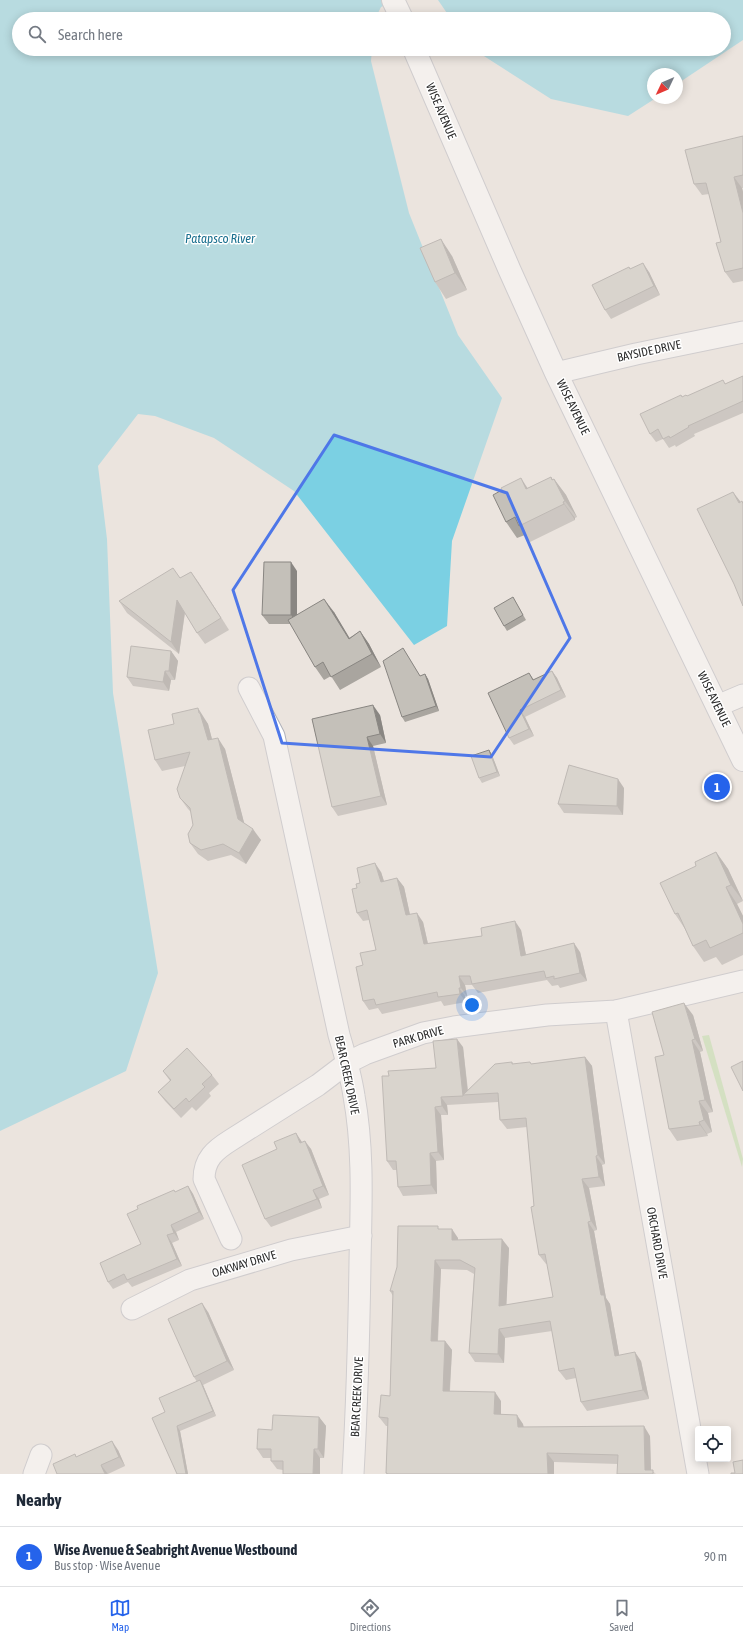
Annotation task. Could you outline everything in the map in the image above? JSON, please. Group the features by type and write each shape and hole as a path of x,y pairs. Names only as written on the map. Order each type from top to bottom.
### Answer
{"main road":[{"path":"393,0 399,12"},
{"name":"WISE AVENUE","path":"417,56 510,272 556,373 743,760"}],"street":[{"name":"BAYSIDE DRIVE","path":"556,373 636,354 743,332"},
{"name":"BEAR CREEK DRIVE","path":"249,688 274,736 339,1035 355,1097 360,1152 361,1236 359,1346 353,1474"},
{"path":"717,706 743,695"},
{"name":"PARK DRIVE","path":"231,1239 204,1179 204,1169 209,1159 225,1144 318,1085 347,1063 365,1054 424,1033 454,1026 547,1015 616,1012 743,981"},
{"name":"ORCHARD DRIVE","path":"616,1012 698,1474"},
{"name":"OAKWAY DRIVE","path":"132,1309 197,1278 291,1250 361,1236"}],"highlighted area":[{"path":"334,435 507,493 570,638 491,757 282,743 233,590"}],"green space":[{"path":"709,1035 743,1159 742,1167 702,1036"}],"water":[{"name":"Patapsco River","path":"0,0 397,0 381,7 378,12 12,12 12,56 371,56 371,61 409,213 458,335 502,398 452,541 447,626 414,645 294,491 214,438 155,416 138,414 98,466 107,539 113,693 158,973 126,1071 0,1131"},
{"path":"438,0 743,0 743,40 731,48 731,12 446,12"},
{"path":"484,56 719,56 683,80 683,68 647,68 647,104 628,116 551,99"}],"building":[{"path":"743,136 743,175 734,177 743,213 743,268 725,272 716,243 721,242 706,183 694,184 685,150"},
{"path":"441,239 455,273 435,282 420,248"},
{"path":"643,263 654,286 605,310 592,285 629,267 630,269"},
{"path":"743,376 743,401 688,426 689,427 670,438 669,436 663,439 658,429 650,434 640,414 681,395 682,397 687,396 723,380 725,384"},
{"path":"551,477 552,480 554,479 565,501 563,502 564,504 519,526 515,517 506,522 493,495 502,490 501,488 521,478 526,489"},
{"path":"733,492 739,503 742,501 743,504 743,606 734,584 697,509"},
{"path":"264,562 291,562 291,615 262,615"},
{"path":"173,568 180,578 191,572 221,618 197,633 177,600 171,642 119,601"},
{"path":"513,597 523,615 504,626 494,608"},
{"path":"324,599 349,639 360,631 372,654 331,677 323,662 315,667 288,620"},
{"path":"131,646 171,651 169,671 165,671 163,682 127,677"},
{"path":"403,648 420,676 425,674 436,706 402,717 383,661"},
{"path":"552,671 561,690 520,710 529,729 509,738 488,693 529,673 533,680"},
{"path":"373,705 380,734 367,737 381,796 332,807 312,719"},
{"path":"198,708 208,740 218,738 238,819 253,829 239,853 223,844 201,850 190,843 188,834 193,825 190,808 180,798 177,789 190,752 155,760 148,730 174,724 172,714"},
{"path":"489,750 497,772 479,778 471,756"},
{"path":"569,765 618,779 617,806 558,804"},
{"path":"716,852 731,885 726,887 743,924 743,933 710,948 706,940 693,946 678,913 675,914 660,883 696,866 695,862"},
{"path":"375,863 381,882 397,878 406,915 417,913 424,944 482,936 481,928 515,921 521,956 574,943 580,973 554,979 554,976 546,978 544,971 472,984 470,976 459,976 461,988 459,988 460,994 438,997 437,992 376,1005 374,999 363,1001 356,967 363,965 360,953 376,950 367,910 357,913 352,889 357,888 356,884 360,883 357,868"},
{"path":"684,1003 695,1039 692,1040 705,1100 699,1101 704,1120 699,1122 700,1125 669,1129 655,1057 664,1055 652,1012"},
{"path":"457,1039 463,1096 441,1097 442,1106 435,1107 438,1152 430,1153 431,1185 398,1187 396,1161 387,1161 382,1076 389,1076 388,1071 436,1068 433,1041"},
{"path":"187,1048 212,1075 202,1084 205,1087 189,1102 186,1098 174,1109 158,1092 171,1080 163,1071"},
{"path":"585,1057 598,1155 596,1156 599,1177 582,1179 591,1221 588,1222 601,1295 604,1295 615,1356 635,1352 643,1390 581,1402 574,1368 559,1371 550,1321 499,1329 498,1354 469,1353 475,1268 460,1260 435,1260 431,1341 445,1341 443,1391 495,1392 494,1414 517,1415 518,1427 644,1426 645,1470 653,1470 653,1474 617,1474 618,1455 547,1453 548,1474 387,1474 388,1418 379,1417 381,1395 390,1396 393,1291 390,1291 397,1267 398,1226 438,1226 438,1229 452,1229 452,1240 502,1239 499,1306 553,1297 545,1254 539,1255 531,1207 534,1206 526,1118 500,1120 498,1093 463,1095 495,1064 530,1062 531,1064"},
{"path":"743,1061 743,1091 731,1067"},
{"path":"296,1133 300,1143 305,1141 323,1186 313,1190 317,1199 265,1219 242,1165 277,1149 274,1142"},
{"path":"188,1186 199,1212 171,1225 174,1233 167,1235 177,1259 127,1280 124,1274 108,1282 100,1263 141,1244 127,1214 138,1209 137,1206 174,1190 175,1192"},
{"path":"202,1303 227,1361 194,1377 168,1319"},
{"path":"200,1380 213,1411 177,1426 186,1474 177,1474 152,1418 165,1412 159,1398"},
{"path":"273,1415 319,1417 318,1449 314,1449 313,1474 283,1474 283,1461 271,1461 271,1449 257,1449 258,1429 272,1430"},
{"path":"112,1441 119,1457 101,1465 105,1474 57,1474 53,1464 75,1454 76,1457"},
{"path":"743,1460 743,1474 731,1474 735,1473 733,1462"}],"place":[{"name":"Wise Avenue & Seabright Avenue Westbound","path":"717,787"}]}
